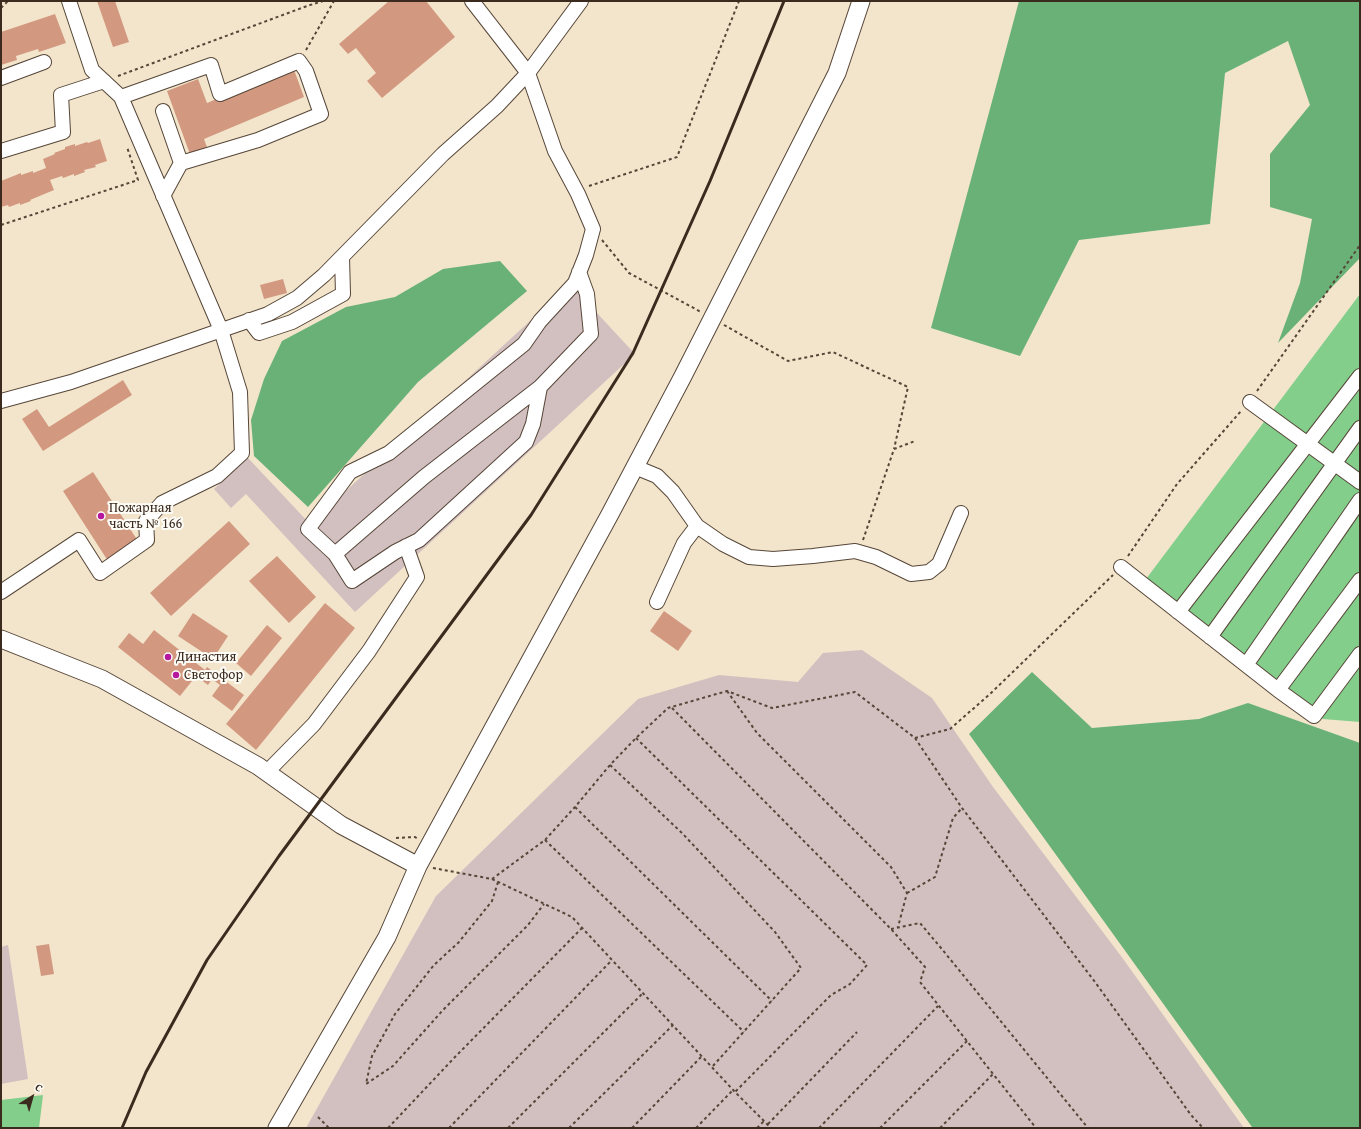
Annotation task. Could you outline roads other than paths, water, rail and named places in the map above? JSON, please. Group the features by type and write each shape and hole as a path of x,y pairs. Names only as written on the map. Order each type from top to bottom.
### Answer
{"main road":[{"path":"278,1128 387,937 418,866 635,467 837,73 861,1"},
{"path":"1,639 102,679 258,766 341,825 418,866"}],"street":[{"path":"1,592 79,540 100,573 147,540 146,521 162,503 217,476 242,453 240,392 221,330 121,97 92,70 69,1"},
{"path":"472,1 528,73 555,151 576,190 593,229 586,255 575,283 540,320 524,344 389,453 350,472 308,529 335,554 352,581 395,552 419,540 526,442 534,424 540,387"},
{"path":"1,401 71,382 268,314 297,298 324,275 443,154 497,106 528,73 581,1"},
{"path":"121,97 211,65 220,94 299,61 306,71 321,114 258,140 182,163 163,196"},
{"path":"1,78 44,62"},
{"path":"1,151 63,132 61,95 104,81"},
{"path":"164,111 182,163"},
{"path":"249,320 259,333 292,322 343,294 342,256"},
{"path":"335,554 424,477 540,387 591,334 587,294 579,272"},
{"path":"1178,612 1360,376"},
{"path":"1250,402 1360,482"},
{"path":"1210,637 1360,428"},
{"path":"635,467 657,476 673,492 697,526 724,544 749,557 773,559 855,551 876,557 911,574 929,572 939,564 961,513"},
{"path":"1246,665 1360,500"},
{"path":"657,602 684,543 697,526"},
{"path":"267,772 314,724 369,651 417,577 406,546"},
{"path":"1121,567 1278,690 1314,716 1360,654"},
{"path":"1278,690 1360,580"}],"railway":[{"path":"122,1128 146,1072 207,960 279,856 531,515 633,353 710,181 784,1"}],"place":[{"name":"Пожарная часть № 166","path":"101,516"},
{"name":"Династия","path":"168,657"},
{"name":"Светофор","path":"176,675"}]}
